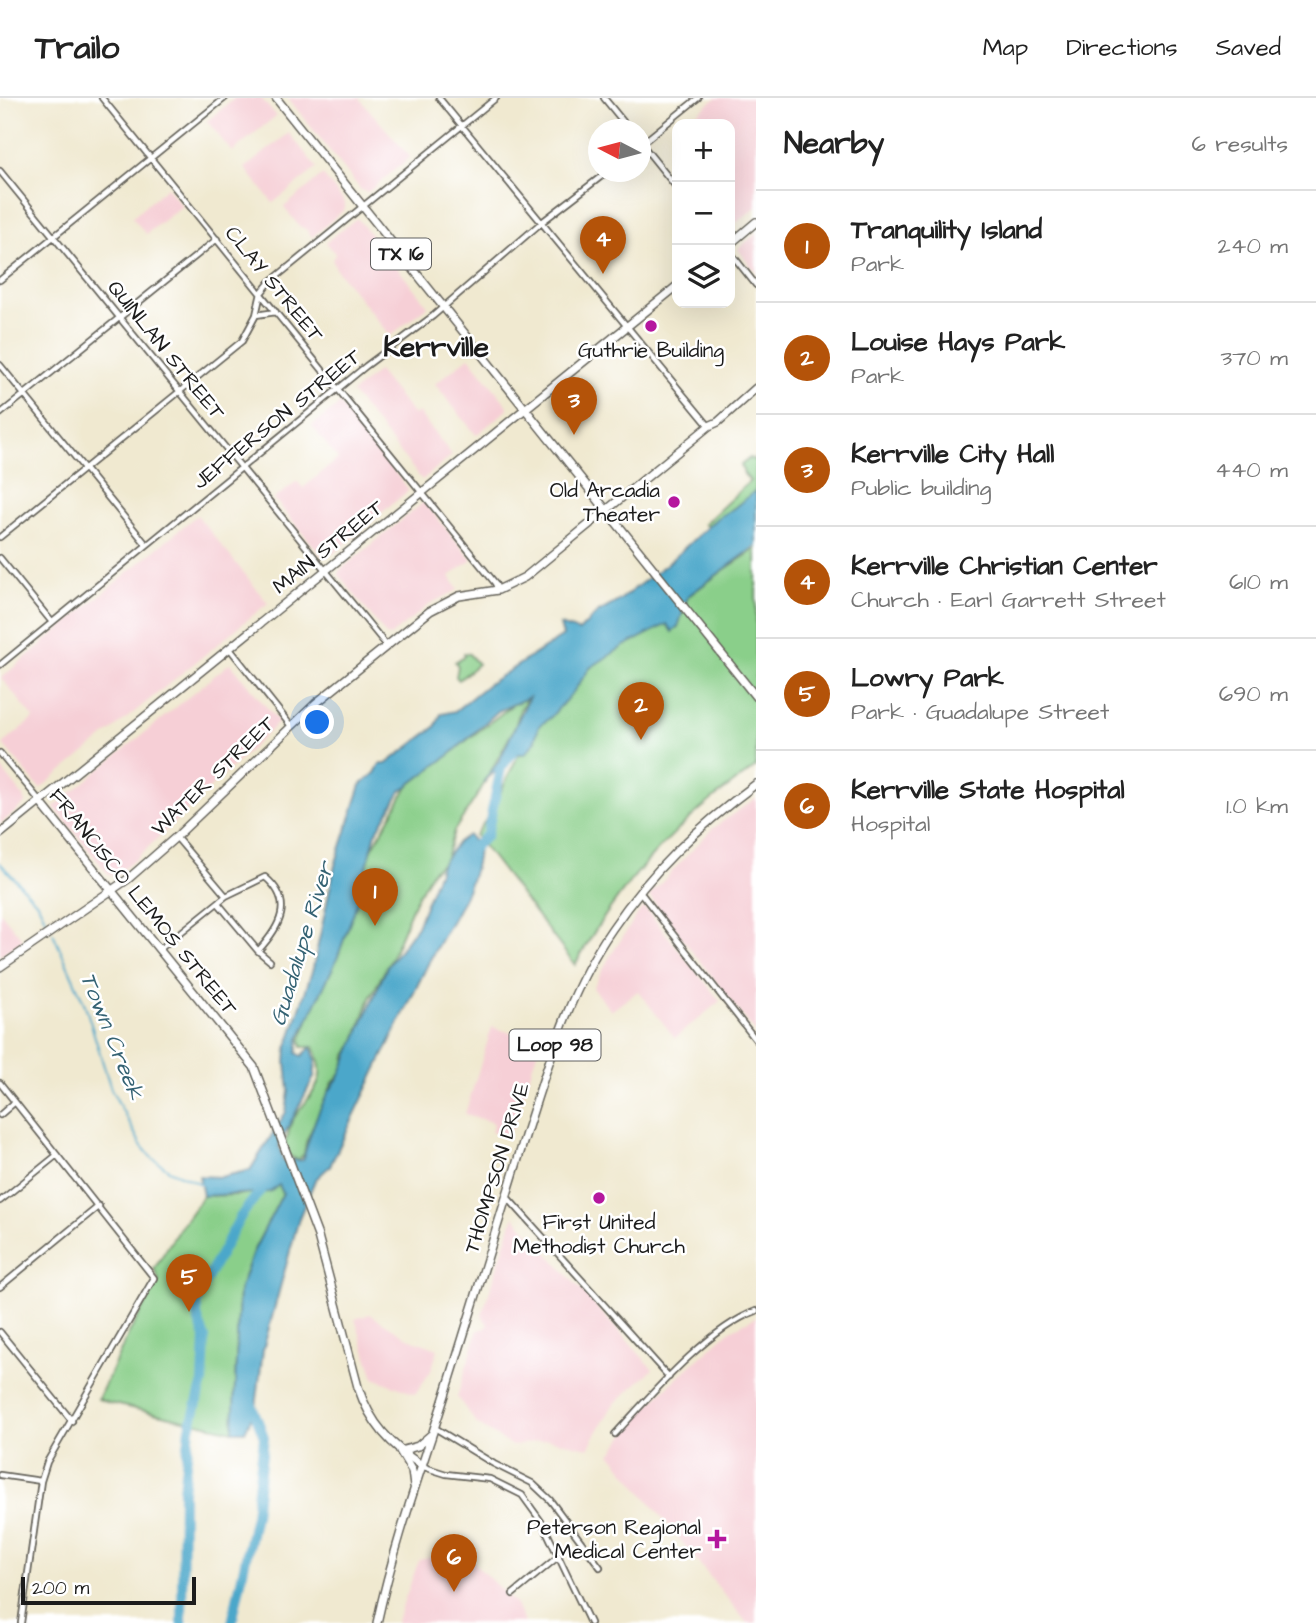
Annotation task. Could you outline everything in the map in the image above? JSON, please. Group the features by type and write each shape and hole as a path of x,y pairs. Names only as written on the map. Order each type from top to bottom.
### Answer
{"main road":[{"name":"TX 16","path":"276,98 652,571 756,697"},
{"path":"735,240 756,222"},
{"name":"MAIN STREET","path":"0,834 672,290"},
{"name":"WATER STREET","path":"0,967 113,890 176,837 290,726 430,611 459,596 498,590 525,577 709,426 718,422 756,388"},
{"name":"THOMPSON DRIVE","path":"377,1623 389,1575 506,1196 566,1013 611,930 639,892 680,845 756,784"},
{"name":"FRANCISCO LEMOS STREET","path":"40,802 254,1067 313,1222 361,1397 381,1432 400,1451"},
{"path":"400,1451 418,1446 434,1430"},
{"path":"400,1451 423,1466"},
{"path":"400,1451 412,1471 415,1490"}],"street":[{"name":"CLAY STREET","path":"102,98 423,492 498,590"},
{"path":"0,280 225,98"},
{"path":"439,98 709,426"},
{"path":"0,537 242,341 256,315 261,293 270,282 496,98"},
{"path":"604,98 621,119"},
{"path":"651,136 698,98"},
{"path":"651,156 672,182"},
{"name":"QUINLAN STREET","path":"0,171 387,646"},
{"name":"JEFFERSON STREET","path":"0,665 594,182"},
{"path":"0,414 217,239"},
{"path":"735,258 756,285"},
{"path":"256,315 276,312"},
{"path":"0,365 146,544"},
{"path":"0,558 51,621"},
{"path":"230,649 290,726"},
{"name":"FRANCISCO LEMOS STREET","path":"0,753 40,802"},
{"path":"176,837 226,896"},
{"path":"160,949 226,896 265,877 278,891 282,902 281,920 258,951"},
{"path":"639,892 756,1040"},
{"path":"218,903 258,951 270,961"},
{"path":"0,1083 154,1278 47,1462 41,1481 21,1623"},
{"path":"0,1115 15,1102"},
{"path":"0,1201 57,1155"},
{"path":"506,1196 669,1377"},
{"path":"0,1287 99,1206"},
{"path":"615,1434 669,1377 723,1329 756,1311"},
{"path":"0,1332 72,1421"},
{"path":"434,1430 532,1483 550,1500 600,1567"},
{"path":"423,1466 446,1474 489,1479 514,1490 535,1510 590,1623"},
{"path":"0,1475 41,1481"},
{"path":"513,1594 559,1556"}],"shaded area":[{"path":"235,98 261,98 276,116 232,152 207,121"},
{"path":"288,98 359,98 410,157 368,192 361,190"},
{"path":"716,98 756,98 756,207 735,224 735,119 690,119"},
{"path":"289,133 317,168 273,203 245,168"},
{"path":"323,175 345,203 345,209 312,237 284,207"},
{"path":"167,187 182,206 146,234 132,217"},
{"path":"357,218 428,306 390,336 336,269 332,259 336,255 326,242"},
{"path":"756,234 756,273 738,249"},
{"path":"469,357 508,406 507,410 476,435 435,384"},
{"path":"378,371 414,415 418,412 452,455 422,480 352,393"},
{"path":"340,404 409,490 334,553 323,557 274,499 297,481 303,488 338,459 312,426"},
{"path":"424,502 472,560 450,576 458,590 431,603 390,636 386,635 339,575 339,571"},
{"path":"197,515 268,603 40,789 3,744 34,718 1,678"},
{"path":"230,663 279,722 138,857 115,876 109,875 54,807"},
{"path":"0,767 26,803 0,824"},
{"path":"756,798 756,1033 649,896 712,829"},
{"path":"645,908 720,1001 675,1038 638,991 611,1011 593,988 609,958 641,909"},
{"path":"0,911 23,940 0,955"},
{"path":"492,1027 540,1042 513,1129 510,1129 507,1137 491,1132 494,1123 465,1114"},
{"path":"514,1216 653,1369 613,1405 588,1448 548,1439 512,1446 477,1424 457,1397 478,1330 488,1325 482,1315"},
{"path":"370,1314 408,1338 438,1349 431,1371 415,1394 374,1378 355,1319"},
{"name":"Peterson Regional Medical Center","path":"756,1317 756,1623 747,1623 611,1454 638,1417 662,1392 729,1331"},
{"path":"462,1551 516,1605 524,1623 396,1623 419,1560"}],"green space":[{"path":"750,458 756,458 756,494 707,526 704,524 750,481 741,465"},
{"path":"756,549 756,767 701,809 653,855 611,906 575,965 475,835 490,814 538,714 590,668"},
{"path":"464,653 469,654 478,664 459,680 456,677 458,666 455,662 464,656"},
{"path":"525,695 528,696 515,727 480,791 454,831 445,861 433,870 415,901 391,959 370,998 354,1043 346,1055 344,1069 332,1084 306,1142 304,1154 298,1160 289,1156 285,1142 291,1124 316,1087 320,1071 314,1047 302,1047 301,1039 372,849 408,786"},
{"path":"279,1185 283,1193 254,1250 239,1291 233,1431 98,1399 129,1333 159,1280 154,1269 203,1196 239,1195"}],"water":[{"path":"756,490 756,546 688,596 678,627 672,632 667,624 624,646 590,668 574,691 550,718 539,726 534,743 525,754 516,754 483,782 499,761 529,697 498,711 452,753 401,791 376,833 359,897 337,959 299,1039 297,1053 302,1056 311,1047 316,1060 314,1077 279,1145 283,1161 303,1160 317,1116 339,1077 387,967 417,926 442,863 458,842 468,835 477,848 476,863 463,899 433,954 330,1166 315,1180 299,1218 263,1350 256,1408 245,1431 233,1431 239,1291 254,1250 283,1193 279,1185 270,1192 203,1196 199,1176 221,1177 250,1170 286,1112 289,1090 287,1048 313,968 335,865 361,785 375,773 380,764 386,764 435,727 441,714 455,711 487,685 563,636 560,625 579,631 597,613 617,602 668,563 717,518"}],"waterway":[{"name":"Guadalupe River","path":"468,853 487,835 501,768 512,753"},
{"name":"Town Creek","path":"0,863 38,904 50,928"},
{"name":"Town Creek","path":"53,933 85,1005 111,1089 141,1145 151,1157 169,1170 203,1185"},
{"name":"Guadalupe River","path":"182,1623 183,1491 190,1428 203,1382 205,1338 197,1316 197,1303 202,1288 241,1216 266,1183"},
{"name":"Guadalupe River","path":"232,1623 255,1515 264,1437 250,1400"}],"place":[{"name":"Kerrville Christian Center","path":"603,274"},
{"name":"Guthrie Building","path":"651,326"},
{"name":"Kerrville City Hall","path":"574,435"},
{"name":"Old Arcadia Theater","path":"674,502"},
{"name":"Louise Hays Park","path":"641,740"},
{"name":"Tranquility Island","path":"375,926"},
{"name":"First United Methodist Church","path":"599,1198"},
{"name":"Lowry Park","path":"189,1312"},
{"name":"Peterson Regional Medical Center","path":"717,1539"},
{"name":"Kerrville State Hospital","path":"454,1592"}],"district":[{"name":"Kerrville","path":"436,347"}]}
